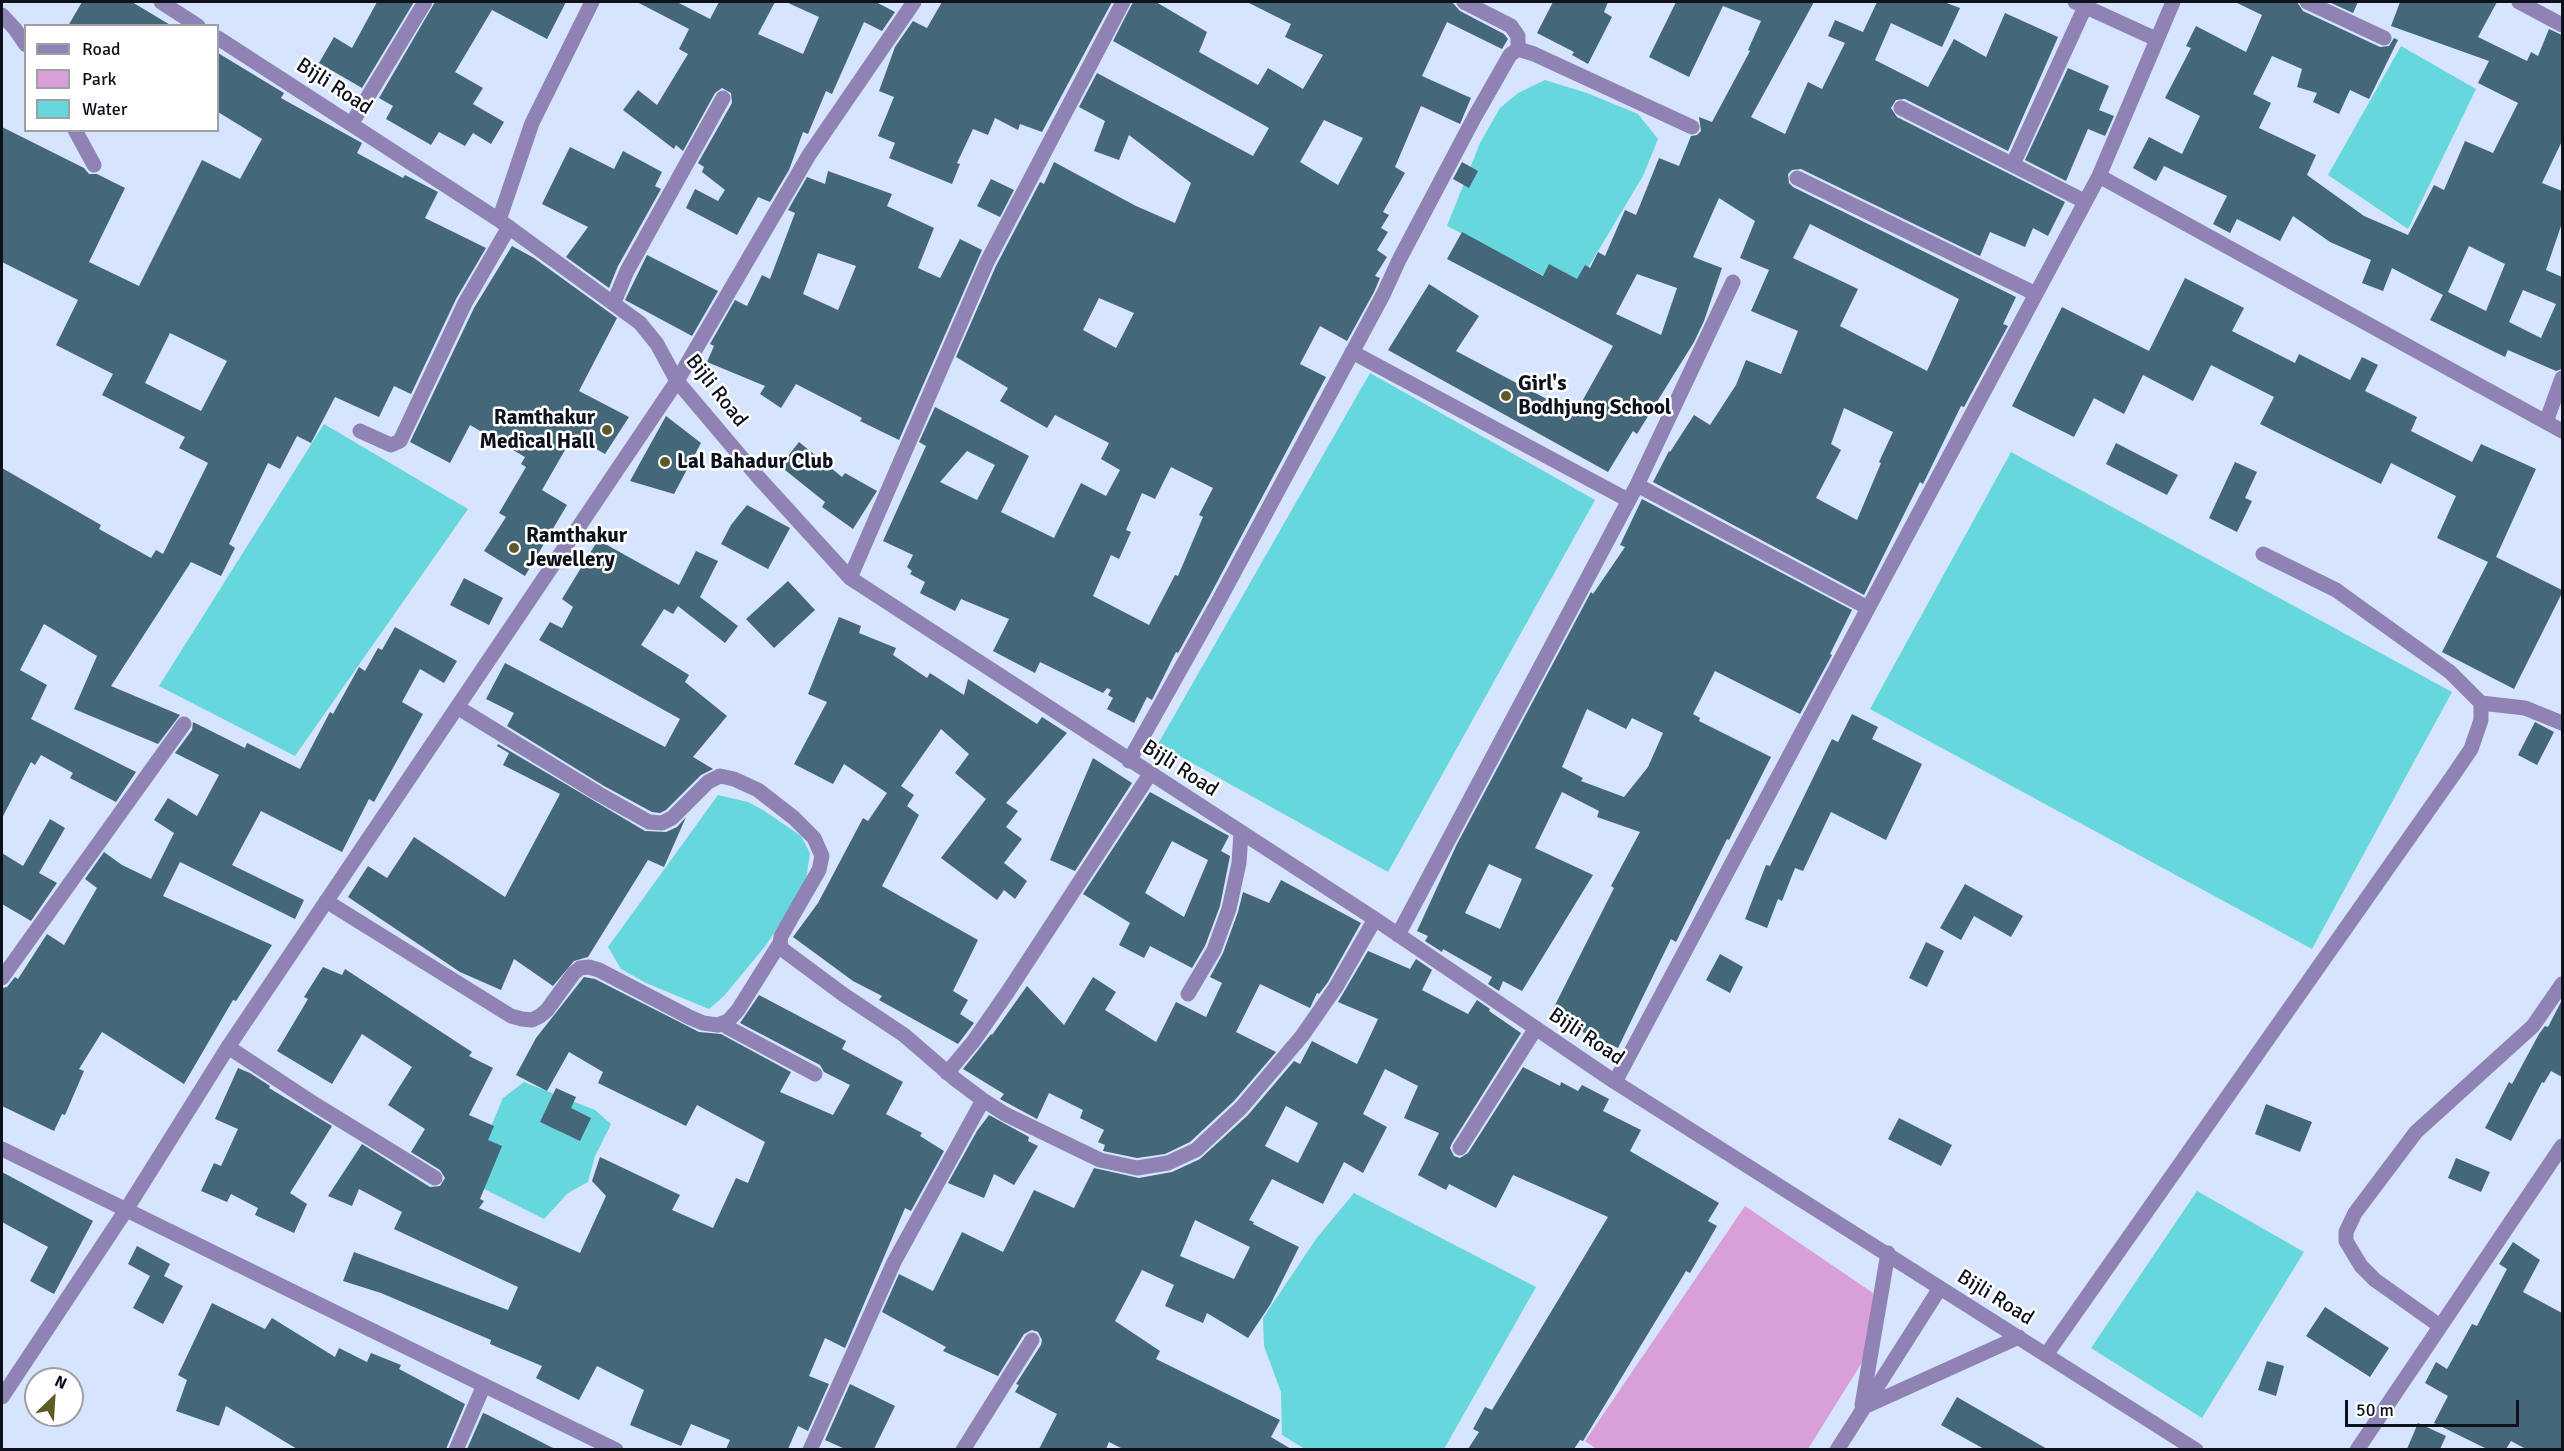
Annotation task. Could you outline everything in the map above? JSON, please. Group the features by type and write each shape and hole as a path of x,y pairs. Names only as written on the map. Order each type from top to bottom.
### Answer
{"street":[{"path":"161,2 180,7 196,24"},
{"path":"352,123 424,2"},
{"path":"360,431 391,445 400,441 504,223 532,123 592,2"},
{"path":"2,1397 126,1210 228,1047 677,381 809,155 914,2"},
{"path":"850,578 987,262 1123,2"},
{"path":"1464,2 1511,26 1518,36 1518,49"},
{"path":"1615,1082 2099,176 2156,39 2174,2"},
{"path":"2307,2 2384,39"},
{"path":"2519,2 2562,25"},
{"path":"2013,164 2080,4 2156,39"},
{"path":"2,15 24,42"},
{"name":"Bijli Road","path":"219,39 504,223 640,323 657,344 677,381 759,478 850,578 1398,934 1615,1082 2196,1449"},
{"path":"1518,49 1534,54 1692,127"},
{"path":"1129,761 1217,604 1474,118 1510,55 1518,49"},
{"path":"614,302 627,271 723,98"},
{"path":"1901,108 2084,201"},
{"path":"76,132 93,165"},
{"path":"2099,176 2562,431"},
{"path":"1797,178 2036,294"},
{"path":"1398,934 1637,485 1733,282"},
{"path":"1352,352 1628,500"},
{"path":"2546,422 2562,378"},
{"path":"1637,485 1868,608"},
{"path":"2263,554 2336,590 2450,672 2481,703 2525,708 2562,723"},
{"path":"2046,1355 2471,749 2481,720 2481,703"},
{"path":"326,901 511,1016 522,1019 532,1020 540,1016 574,973 580,968 589,967 696,1020 718,1024 728,1021 738,1010 780,943 786,927 819,870 822,856 814,838 758,790 734,779 720,776 708,782 672,818 662,823 649,822 457,707"},
{"path":"2,978 184,724"},
{"path":"948,1073 1000,1003 1150,774"},
{"path":"1188,994 1214,950 1225,920 1237,880 1241,833"},
{"path":"780,943 782,949 904,1035 948,1073 1005,1114 1100,1160 1137,1168 1168,1164 1196,1150 1242,1108 1302,1036 1336,987 1375,919"},
{"path":"2440,1326 2375,1280 2361,1266 2346,1241 2346,1232 2355,1213 2416,1132 2533,1026 2562,984"},
{"path":"728,1021 728,1027 815,1074"},
{"path":"1460,1148 1536,1028"},
{"path":"228,1047 316,1105 435,1178"},
{"path":"810,1449 894,1262 983,1100"},
{"path":"2357,1449 2562,1146"},
{"path":"2,1149 616,1449"},
{"path":"1861,1408 1888,1253"},
{"path":"1837,1449 1861,1408 1881,1382 1940,1288"},
{"path":"1861,1408 2019,1337"},
{"path":"963,1449 1032,1340"},
{"path":"456,1449 484,1385"}],"green space":[{"path":"1745,1206 1873,1293 1871,1348 1808,1449 1598,1450 1585,1441"}],"water":[{"path":"2401,46 2476,89 2408,229 2328,175"},
{"path":"1545,80 1587,93 1638,114 1658,139 1643,176 1574,291 1447,226 1480,143 1500,108 1518,93"},
{"path":"1370,373 1595,500 1388,872 1158,744"},
{"path":"324,424 468,509 295,756 159,686"},
{"path":"2011,452 2452,692 2312,949 1870,709"},
{"path":"718,795 748,802 763,810 801,836 810,853 806,880 767,944 724,996 709,1009 646,983 621,969 608,947"},
{"path":"524,1082 595,1110 611,1124 595,1156 588,1182 568,1193 544,1219 474,1184 490,1129 503,1098"},
{"path":"2197,1191 2304,1252 2202,1418 2091,1348"},
{"path":"1354,1193 1536,1287 1444,1449 1305,1449 1282,1435 1281,1392 1264,1346 1263,1318 1316,1239"}],"building":[{"path":"82,2 132,2 169,24 69,24"},
{"path":"377,2 414,2 362,88 319,63 334,37 352,48"},
{"path":"435,2 566,2 547,39 492,10 455,72 483,88 473,104 504,122 491,144 473,133 465,146 439,132 431,145 386,119 393,106 379,98"},
{"path":"637,2 677,2 710,19 719,2 775,2 758,34 803,54 819,17 786,2 876,2 895,12 882,31 864,22 832,94 826,91 808,134 803,132 789,170 770,202 758,197 737,235 686,208 695,189 718,201 725,190 702,172 704,167 698,163 732,103 731,93 722,88 715,93 683,151 676,145 674,149 623,110 638,90 657,105 688,54 679,49 689,29"},
{"path":"942,2 1112,2 1042,132 1020,124 1018,130 995,118 988,135 973,129 957,163 960,164 952,184 889,158 895,143 878,136 894,97 879,91 895,47 913,21 927,28"},
{"path":"1133,2 1156,2 1207,32 1199,52 1258,85 1268,68 1303,89 1323,55 1285,37 1291,24 1247,2 1452,2 1460,11 1504,34 1508,39 1502,49 1447,22 1422,76 1471,98 1460,124 1421,106 1395,167 1405,173 1383,212 1389,215 1381,228 1388,232 1377,250 1387,257 1375,276 1380,278 1374,292 1347,341 1320,326 1300,364 1326,377 1152,700 1147,697 1134,723 1107,709 1113,698 1108,695 1111,690 1107,688 1103,693 1040,662 1035,673 993,651 1009,619 961,599 955,611 920,593 925,582 910,574 912,571 907,567 913,555 883,541 926,446 919,442 935,407 1029,456 1001,512 1054,538 1081,483 1106,496 1120,470 1101,459 1109,443 1055,415 1047,428 1000,401 1008,388 956,357 996,266 1040,182 1044,184 1054,162 1136,206 1175,223 1191,183 1129,135 1119,160 1094,151 1105,121 1079,107 1097,73 1253,156 1269,128 1113,41","holes":["1324,120 1363,138 1338,185 1300,162","1099,298 1134,313 1116,348 1083,330","967,451 995,465 977,500 940,482","1171,467 1213,488 1199,515 1203,517 1178,576 1175,575 1149,625 1093,596 1111,555 1119,559 1131,532 1126,530 1142,493 1155,499"]},
{"path":"1553,2 1608,2 1604,12 1612,17 1588,64 1572,55 1574,52 1537,33"},
{"path":"1676,2 1814,2 1751,117 1785,134 1808,82 1822,89 1845,43 1828,36 1835,20 1863,32 1877,2 1944,2 1960,8 1942,47 1891,23 1875,60 1928,87 1954,39 1986,57 2005,13 2058,37 2008,151 1905,99 1896,100 1891,108 1897,117 2065,202 2048,236 2033,228 2025,247 1990,232 1980,256 1801,169 1792,170 1788,174 1789,183 1793,187 2016,297 2003,324 2008,326 1964,407 1961,406 1923,484 1920,482 1864,595 1653,482 1669,451 1694,415 1710,425 1736,385 1746,360 1781,374 1798,331 1751,311 1769,270 1740,258 1755,221 1719,198 1693,257 1722,268 1704,321 1694,342 1637,434 1633,431 1608,472 1388,350 1429,284 1479,316 1456,351 1575,414 1613,346 1447,259 1462,232 1543,276 1549,264 1577,279 1585,265 1590,268 1598,252 1605,256 1625,210 1636,215 1659,158 1679,166 1691,136 1701,131 1699,117 1712,122 1750,51 1748,50 1761,21 1723,6 1689,77 1649,57","holes":["1810,224 1959,299 1927,371 1840,326 1858,289 1793,258","1637,274 1677,288 1661,335 1616,314","1844,408 1893,432 1857,520 1816,498 1841,450 1831,444"]},
{"path":"2235,2 2297,2 2303,11 2380,47 2389,46 2394,38 2398,40 2369,99 2350,90 2339,114 2313,102 2317,93 2297,87 2302,69 2272,56 2253,94 2271,103 2259,128 2316,155 2307,175 2364,216 2408,235 2434,185 2444,190 2465,141 2493,153 2518,103 2478,83 2489,61 2391,26 2400,2 2497,2 2478,37 2527,61 2531,52 2538,56 2549,29 2562,35 2562,141 2542,183 2562,191 2562,223 2546,270 2562,277 2562,369 2556,371 2508,350 2505,357 2430,320 2443,295 2392,268 2383,291 2362,283 2371,260 2330,242 2293,216 2280,241 2237,219 2230,233 2213,224 2227,196 2164,166 2156,181 2133,168 2149,137 2182,154 2200,116 2165,98 2191,48 2186,46 2196,26 2246,52 2262,15","holes":["2469,246 2505,264 2486,311 2448,292","2523,290 2556,304 2541,338 2509,322"]},
{"path":"2329,2 2358,2 2353,13"},
{"path":"219,54 284,93 281,98 362,143 357,153 403,178 405,175 438,192 425,218 486,248 456,299 411,394 394,386 379,417 335,397 311,443 297,436 280,469 268,463 229,544 235,548 221,576 191,562 111,686 180,715 158,744 74,709 97,656 44,624 20,670 47,685 31,719 136,772 116,802 70,778 73,773 41,755 35,765 31,762 2,818 2,468 101,525 99,529 151,558 156,550 163,554 208,463 179,448 185,437 102,395 113,374 56,345 78,300 2,262 2,127 84,168 89,174 97,174 125,188 89,262 139,286 202,160 240,179 262,139 219,113","holes":["170,333 227,361 201,411 145,383"]},
{"path":"2068,68 2109,86 2099,110 2114,116 2105,136 2088,129 2066,181 2025,160"},
{"path":"570,147 614,169 623,151 662,172 655,186 661,189 618,266 609,288 566,257 588,227 542,204"},
{"path":"1462,162 1478,171 1469,188 1453,179"},
{"path":"828,171 892,194 887,206 934,228 918,268 940,278 960,239 982,250 899,440 860,421 862,418 796,384 781,408 760,394 765,386 707,362 714,346 710,344 735,300 747,306 762,275 770,279 795,213 788,210 807,177 825,184","holes":["818,253 856,266 838,310 803,294"]},
{"path":"991,179 1014,190 1000,217 977,206"},
{"path":"512,246 534,258 617,318 579,391 629,417 605,454 575,437 571,444 569,443 542,490 567,505 525,576 484,551 506,517 499,513 526,467 521,464 525,457 470,425 450,463 410,442 474,308"},
{"path":"647,255 718,291 692,336 625,300"},
{"path":"2185,278 2244,308 2232,331 2295,363 2299,354 2350,380 2362,357 2378,365 2365,391 2417,417 2411,431 2472,462 2481,444 2536,469 2496,557 2562,590 2562,593 2514,689 2442,652 2488,562 2437,538 2456,496 2391,463 2381,484 2260,424 2274,397 2211,365 2193,401 2143,375 2124,414 2094,398 2074,437 2012,406 2062,307 2149,351"},
{"name":"Lal Bahadur Club","path":"666,416 701,443 674,494 630,481"},
{"path":"799,442 842,477 845,473 877,491 853,529 822,507 825,502 780,466"},
{"path":"2116,443 2178,475 2167,495 2106,464"},
{"path":"2235,462 2257,472 2245,498 2252,501 2237,532 2209,518"},
{"path":"1642,499 1852,610 1830,654 1832,655 1800,714 1715,671 1693,714 1700,718 1699,721 1771,757 1676,942 1671,939 1618,1048 1549,1017 1614,888 1611,886 1640,832 1597,817 1599,811 1562,792 1535,848 1593,875 1522,991 1503,981 1499,991 1488,984 1492,977 1443,949 1442,952 1425,941 1428,936 1417,931 1457,844 1591,592 1593,594 1625,547 1620,545","holes":["1587,709 1626,729 1632,718 1663,733 1648,767 1624,797 1581,781 1583,778 1562,767","1489,864 1522,879 1500,929 1465,913"]},
{"path":"747,505 790,528 768,569 721,544 731,525"},
{"path":"598,540 679,585 696,551 718,561 700,597 738,626 725,643 678,606 673,614 664,609 641,645 689,675 685,682 727,716 693,757 713,769 701,775 666,810 660,813 652,812 604,786 507,726 514,713 486,699 505,663 665,747 680,719 539,640 550,622 562,628 573,607 562,599"},
{"path":"464,578 503,598 489,625 450,605"},
{"path":"788,581 815,610 774,648 746,619"},
{"path":"839,617 861,626 859,633 896,648 893,655 927,678 930,673 964,695 968,679 1037,724 1042,717 1067,733 1006,803 1018,811 1006,827 1022,839 1004,863 1027,881 1015,899 1004,890 997,900 941,858 986,799 955,773 969,754 941,729 901,786 914,795 907,806 919,815 882,886 978,940 953,991 968,1000 960,1014 974,1023 958,1044 879,1000 882,996 853,981 793,937 818,903 863,818 868,821 887,793 844,764 833,784 794,764 827,702 808,694"},
{"path":"395,627 457,661 444,683 420,669 402,702 423,714 374,802 369,799 342,852 261,811 232,865 304,900 295,919 180,862 163,896 272,945 236,1001 233,1000 184,1084 102,1032 79,1069 84,1071 65,1115 62,1114 54,1131 2,1106 2,988 7,987 15,977 18,979 47,934 64,945 97,888 85,879 104,852 122,865 151,879 174,833 154,820 168,798 197,816 219,775 175,753 192,730 193,722 245,748 247,743 300,769 330,712 333,714 359,667 365,671 378,648 382,650"},
{"path":"1852,714 1878,727 1872,739 1922,764 1886,840 1831,812 1803,871 1795,868 1782,901 1778,899 1767,928 1745,919 1766,865 1770,866 1832,739 1838,742"},
{"path":"2535,722 2554,732 2537,765 2518,755"},
{"path":"498,744 645,831 666,832 677,827 686,817 664,867 648,860 588,957 574,961 553,986 514,959 501,990 460,972 348,897 368,866 387,878 414,837 505,897 560,794 503,765 509,753 497,746"},
{"path":"1093,758 1132,783 1075,871 1050,860"},
{"path":"1150,792 1229,836 1221,851 1230,856 1220,906 1205,946 1192,968 1150,946 1144,958 1119,945 1130,923 1083,894","holes":["1172,841 1208,860 1184,917 1145,893"]},
{"path":"50,819 65,828 39,873 57,883 31,921 2,904 2,853 23,866"},
{"path":"1281,880 1361,923 1328,982 1319,994 1317,993 1310,1008 1260,984 1236,1032 1276,1052 1234,1101 1190,1142 1165,1154 1137,1158 1103,1151 1105,1145 1098,1142 1104,1130 1080,1118 1083,1110 1049,1093 1037,1119 1000,1099 1004,1094 963,1069 992,1035 1027,986 1064,1025 1093,977 1116,992 1105,1010 1156,1042 1176,1002 1206,1017 1222,983 1210,977 1223,953 1243,892 1269,903"},
{"path":"1965,884 2023,916 2011,937 1974,916 1961,940 1940,928"},
{"path":"1926,942 1944,951 1927,987 1909,978"},
{"path":"1368,951 1410,969 1416,959 1432,970 1422,990 1468,1014 1477,1000 1521,1033 1452,1143 1450,1148 1454,1156 1460,1158 1468,1153 1523,1067 1560,1086 1561,1082 1578,1091 1582,1085 1609,1099 1603,1111 1641,1130 1630,1151 1719,1203 1708,1221 1717,1226 1690,1273 1686,1271 1583,1441 1580,1440 1574,1449 1468,1449 1479,1432 1473,1429 1485,1407 1492,1410 1608,1217 1513,1175 1496,1208 1449,1184 1446,1190 1418,1175 1439,1133 1404,1118 1418,1086 1385,1069 1363,1114 1387,1127 1363,1173 1344,1162 1323,1204 1272,1179 1249,1220 1299,1247 1270,1305 1248,1338 1207,1313 1203,1323 1165,1306 1174,1285 1142,1270 1115,1321 1160,1351 1156,1359 1280,1420 1271,1437 1291,1449 1123,1449 1109,1442 1106,1449 1039,1449 1057,1414 1015,1392 1019,1385 1016,1384 1041,1345 1042,1340 1038,1332 1032,1330 1024,1334 998,1376 943,1351 946,1347 882,1312 899,1274 933,1291 962,1232 1003,1252 1034,1190 1074,1208 1094,1168 1139,1178 1172,1172 1200,1159 1248,1115 1294,1061 1300,1064 1312,1041 1357,1064 1378,1019 1338,1002","holes":["1286,1106 1318,1123 1298,1163 1265,1146","1195,1220 1250,1247 1234,1279 1180,1256"]},
{"path":"1720,954 1743,967 1730,993 1706,980"},
{"path":"323,967 342,975 345,969 472,1052 469,1056 493,1068 469,1115 494,1126 488,1140 502,1146 480,1199 484,1201 479,1208 580,1253 606,1196 592,1181 600,1157 680,1195 672,1210 713,1228 736,1178 748,1183 765,1142 697,1105 686,1126 598,1083 603,1072 569,1052 547,1091 516,1075 536,1038 584,977 595,979 699,1032 721,1034 791,1072 780,1092 833,1115 850,1085 824,1072 820,1065 740,1023 759,995 846,1041 842,1049 903,1082 886,1114 922,1133 920,1136 944,1151 911,1211 905,1208 845,1348 825,1338 809,1376 829,1384 808,1431 798,1426 788,1449 726,1449 730,1440 691,1424 681,1446 630,1425 644,1390 597,1366 579,1400 536,1378 542,1366 490,1344 491,1340 381,1293 343,1281 354,1252 508,1310 518,1287 394,1229 402,1212 359,1189 352,1206 328,1196 362,1144 430,1187 440,1186 445,1178 440,1170 411,1152 425,1129 388,1105 412,1067 362,1034 332,1084 277,1051 308,999 304,997"},
{"path":"2562,1000 2562,1077 2551,1071 2544,1083 2542,1082 2511,1141 2485,1128 2509,1082 2512,1084 2539,1034 2545,1026 2548,1027"},
{"path":"238,1068 250,1073 270,1086 269,1088 332,1126 290,1193 307,1204 294,1233 255,1215 258,1208 231,1194 227,1202 201,1191 214,1163 221,1166 238,1129 215,1119"},
{"path":"556,1088 576,1097 571,1108 591,1118 580,1141 540,1122"},
{"path":"2266,1104 2312,1122 2300,1152 2255,1134"},
{"path":"989,1115 1029,1137 1028,1141 1038,1146 1014,1185 994,1174 984,1198 948,1183 977,1131"},
{"path":"1899,1118 1952,1145 1941,1166 1888,1139"},
{"path":"2456,1158 2490,1172 2481,1192 2448,1178"},
{"path":"2,1172 93,1221 54,1294 30,1281 48,1247 2,1222"},
{"path":"2513,1242 2540,1260 2523,1292 2562,1313 2562,1449 2526,1449 2511,1441 2506,1449 2487,1449 2434,1423 2448,1396 2425,1383 2436,1362 2447,1369 2472,1324 2477,1326 2507,1269 2499,1264"},
{"path":"137,1246 170,1264 164,1276 183,1286 163,1324 133,1308 150,1276 128,1264"},
{"path":"212,1303 265,1329 272,1318 335,1357 339,1348 367,1362 371,1353 401,1365 399,1369 465,1404 446,1449 297,1449 226,1406 219,1426 176,1411 187,1380 178,1375"},
{"path":"2325,1307 2389,1348 2370,1377 2306,1336"},
{"path":"2267,1361 2284,1366 2276,1396 2258,1390"},
{"path":"850,1384 895,1406 874,1449 845,1449 825,1440"},
{"path":"1957,1397 2047,1449 1984,1449 1941,1425"},
{"path":"483,1413 486,1414 555,1449 467,1449"},
{"path":"2418,1423 2446,1436 2440,1449 2407,1449"}],"place":[{"name":"Girl's Bodhjung School","path":"1506,396"},
{"name":"Ramthakur Medical Hall","path":"607,430"},
{"name":"Lal Bahadur Club","path":"665,462"},
{"name":"Ramthakur Jewellery","path":"514,548"}]}
